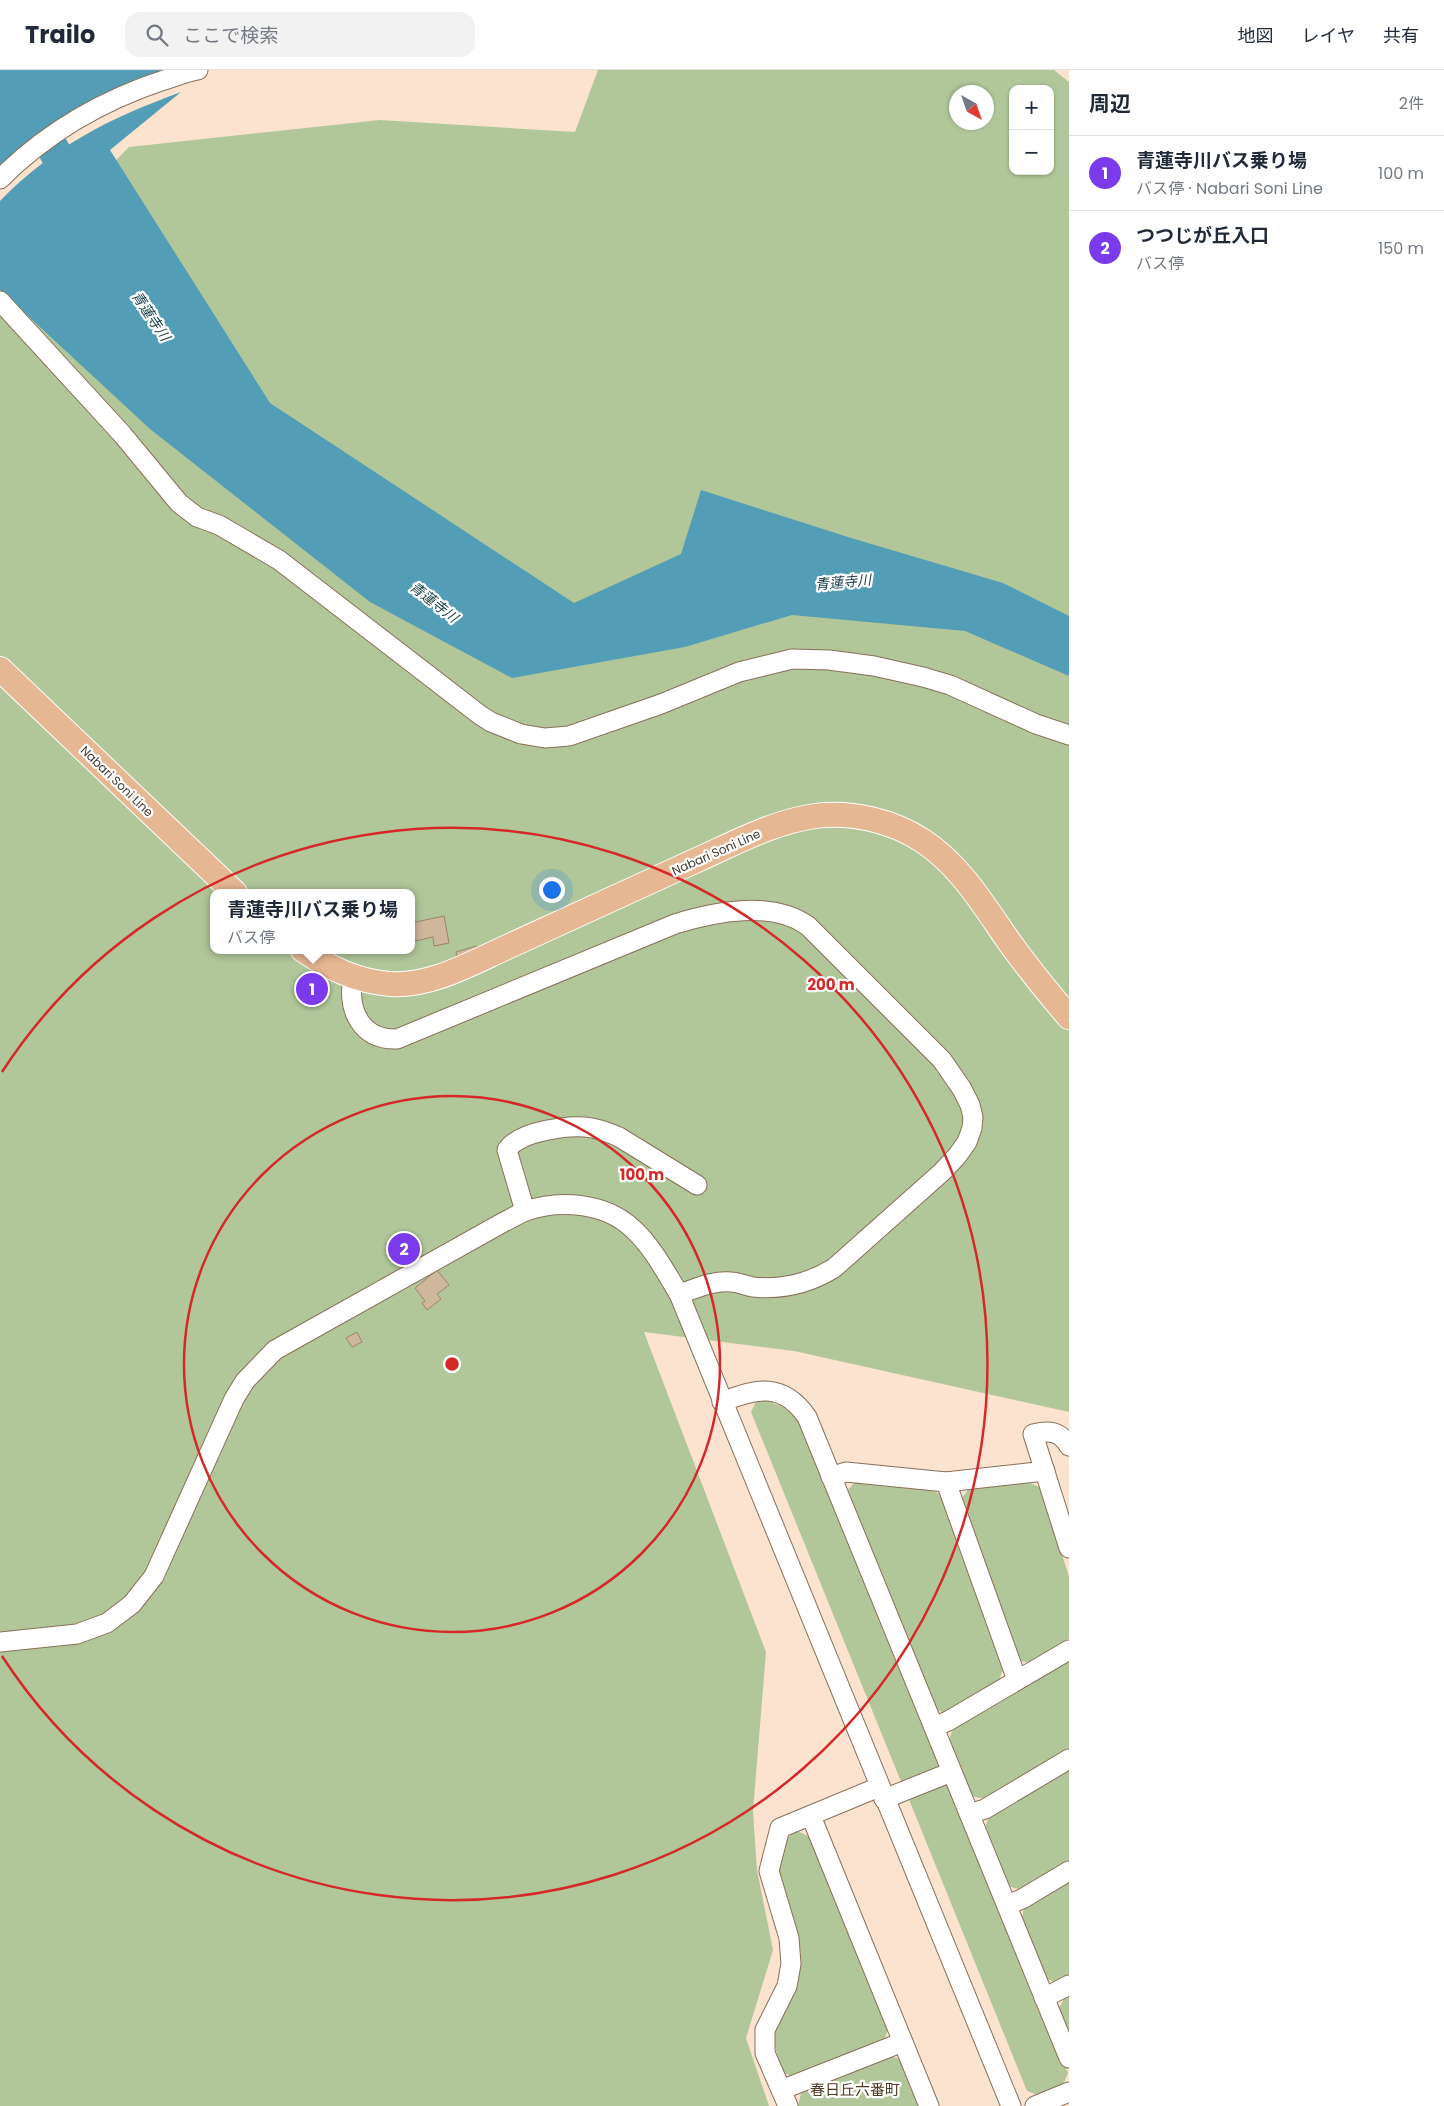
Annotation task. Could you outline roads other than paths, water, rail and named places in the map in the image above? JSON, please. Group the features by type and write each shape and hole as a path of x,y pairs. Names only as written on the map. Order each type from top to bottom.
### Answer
{"main road":[{"name":"Nabari Soni Line","path":"0,669 231,889"},
{"name":"Nabari Soni Line","path":"309,954 336,971 353,978 392,984 415,982 453,971 761,832 801,819 832,815 871,819 887,824 922,840 940,854 972,888 1029,969 1069,1017"}],"street":[{"path":"0,179 14,164 61,128 98,107 133,90 198,70"},
{"path":"0,301 122,434 179,503 196,517 219,525 279,560 480,715 508,729 522,734 545,738 569,736 623,719 739,672 792,659 829,660 874,666 923,677 950,685 1036,724 1069,735"},
{"path":"353,978 351,991 354,1010 361,1024 370,1033 383,1039 397,1039 675,924 693,919 730,912 786,913 797,918 814,932 931,1048 952,1072 970,1105 973,1117 972,1128 967,1142 942,1172 834,1268 820,1276 791,1285 773,1288 752,1287 731,1282 716,1282 679,1294"},
{"path":"526,1211 507,1150 517,1140 538,1132 591,1128 608,1132 619,1136 697,1185"},
{"path":"0,1642 77,1634 107,1623 132,1604 154,1576 234,1399 245,1381 259,1364 275,1350 526,1211 557,1204 576,1204 596,1208 615,1216 632,1227 647,1244 679,1294 1011,2106"},
{"path":"722,1402 742,1394 761,1390 778,1393 794,1402 806,1417 1069,2058"},
{"path":"1069,1446 1064,1438 1055,1432 1033,1434 1069,1548"},
{"path":"831,1477 846,1472 946,1482 1045,1471"},
{"path":"946,1482 1017,1680"},
{"path":"934,1727 948,1721 1069,1650"},
{"path":"969,1814 985,1809 1069,1759"},
{"path":"903,2042 784,2098 765,2053 764,2037 769,2019 787,1986 791,1951 790,1938 769,1870 780,1828 882,1793 944,1775"},
{"path":"811,1816 930,2106"},
{"path":"1007,1905 1022,1899 1069,1871"},
{"path":"1044,1998 1069,1985"},
{"path":"1036,2106 1069,2092"}],"water":[{"path":"0,70 163,70 136,79 63,118 0,171"},
{"path":"181,92 110,150 270,403 574,603 681,554 701,490 851,538 1003,583 1069,616 1069,676 965,631 792,615 685,647 512,678 370,602 150,429 0,290 0,201 41,164 62,149 106,124"}],"waterway":[{"name":"青蓮寺川","path":"0,78 43,131 77,191"}],"place":[{"name":"青蓮寺川バス乗り場","path":"312,989"},
{"name":"つつじが丘入口","path":"404,1249"}],"district":[{"name":"春日丘六番町","path":"855,2089"}]}
